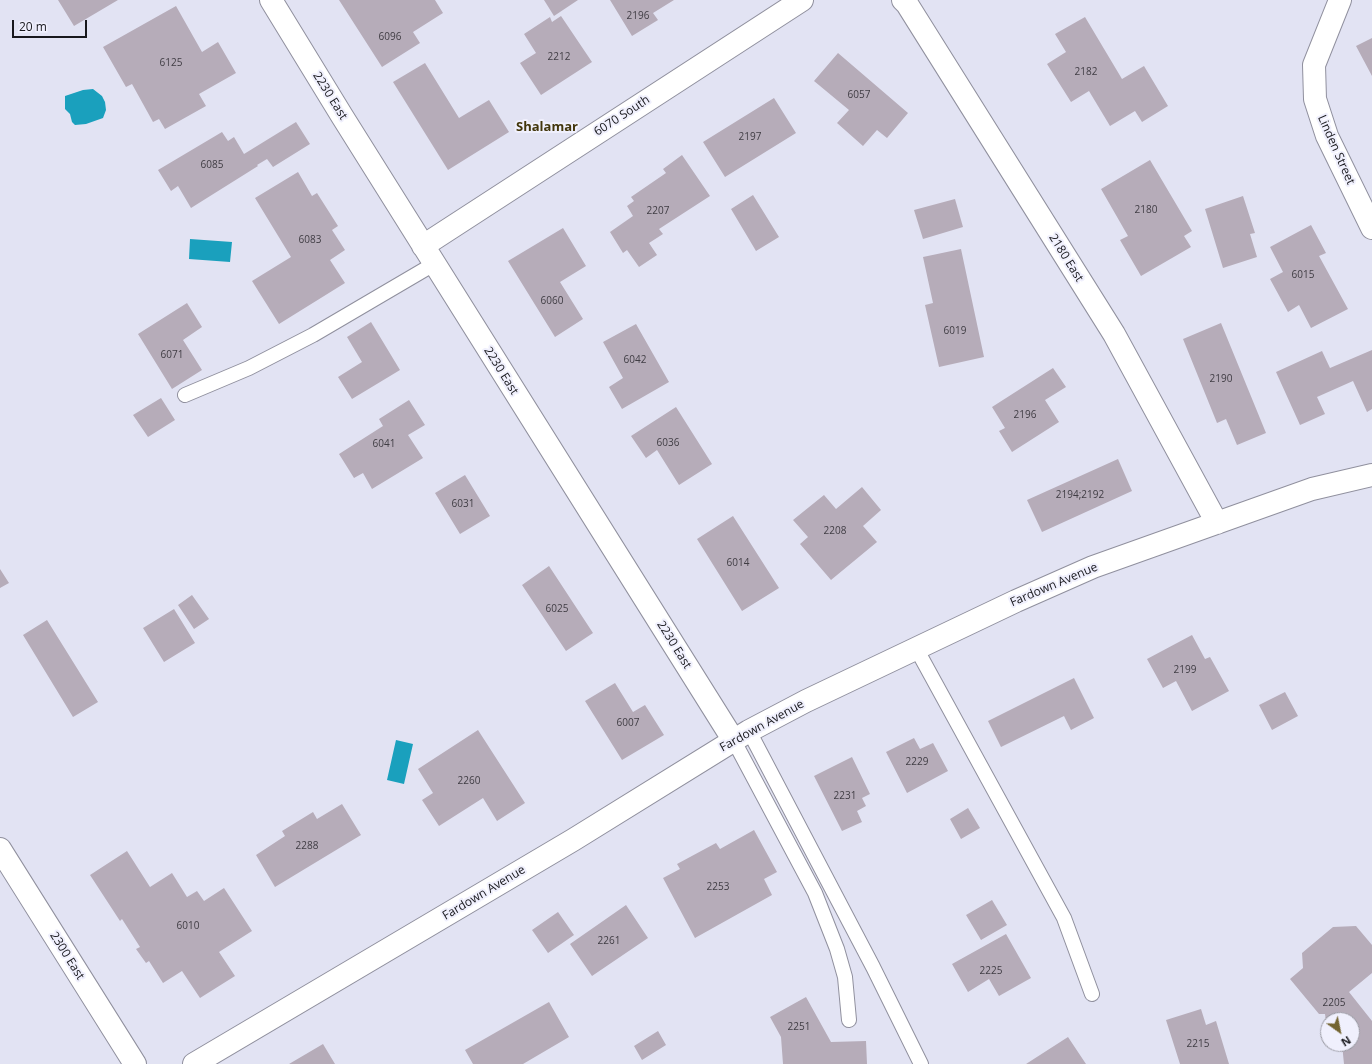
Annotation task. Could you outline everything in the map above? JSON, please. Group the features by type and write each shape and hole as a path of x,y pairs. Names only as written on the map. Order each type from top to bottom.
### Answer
{"street":[{"name":"2230 East","path":"271,0 434,264 742,736"},
{"name":"6070 South","path":"423,246 802,0"},
{"name":"2180 East","path":"903,0 1114,334 1217,523"},
{"name":"Linden Street","path":"1340,0 1314,65 1314,99 1327,136 1372,228"},
{"name":"Fardown Avenue","path":"194,1064 573,840 742,736 806,701 1052,584 1134,552 1312,489 1372,475"},
{"name":"2300 East","path":"0,849 135,1064"}],"lane":[{"path":"185,395 249,368 313,335 434,264"},
{"path":"916,648 1064,918 1092,994"},
{"path":"742,736 815,893 837,949 845,978 849,1020"},
{"path":"742,736 873,967 921,1064"}],"water":[{"path":"93,89 102,96 105,102 106,110 103,118 86,124 75,125 72,122 70,114 65,109 65,96 83,90"},
{"path":"190,239 232,242 230,262 189,259"},
{"path":"396,740 413,744 404,784 387,780"}],"building":[{"path":"58,0 118,0 74,26"},
{"path":"339,0 435,0 443,13 413,32 420,43 382,67"},
{"path":"544,0 578,0 554,16"},
{"path":"610,0 674,0 653,13 658,20 632,36"},
{"path":"176,6 202,52 218,42 236,73 199,94 206,106 165,129 159,119 153,122 132,84 126,87 103,47"},
{"path":"561,16 592,62 541,95 520,63 536,53 524,34 550,17 552,22"},
{"path":"1085,17 1122,79 1144,66 1168,106 1142,122 1135,111 1110,126 1089,91 1071,102 1047,64 1066,52 1055,34"},
{"path":"1372,38 1372,76 1356,46"},
{"path":"838,53 908,113 887,138 877,130 863,146 837,123 849,110 814,81"},
{"path":"425,63 459,118 489,100 509,132 448,170 393,82"},
{"path":"774,98 796,133 725,177 703,142"},
{"path":"296,122 310,144 273,167 267,159 191,208 178,186 171,191 158,170 222,132 228,141 234,137 244,154"},
{"path":"682,155 710,196 659,229 663,234 649,243 657,255 639,267 627,250 623,253 610,232 633,216 627,206 634,201 631,197 666,173 663,169"},
{"path":"1150,160 1192,231 1184,236 1191,247 1141,276 1120,240 1128,236 1101,189"},
{"path":"298,172 312,196 317,193 338,226 332,230 345,250 330,260 345,283 279,324 252,281 291,257 255,198"},
{"path":"753,195 779,237 756,251 731,209"},
{"path":"1243,196 1255,233 1250,234 1257,257 1223,268 1205,209"},
{"path":"955,199 963,227 923,239 914,210"},
{"path":"1311,225 1326,253 1319,256 1348,309 1311,328 1299,305 1288,312 1270,279 1283,272 1270,247"},
{"path":"563,228 586,266 560,282 583,319 555,337 508,261"},
{"path":"961,249 984,357 939,367 925,305 933,303 923,257"},
{"path":"187,303 202,327 183,340 202,370 172,389 138,334"},
{"path":"371,322 400,370 352,399 338,377 362,362 347,337"},
{"path":"1221,323 1266,433 1237,445 1226,419 1217,423 1183,339"},
{"path":"636,324 669,382 622,409 609,387 623,378 603,342"},
{"path":"1372,350 1372,409 1367,412 1353,381 1317,397 1325,414 1300,425 1276,372 1322,351 1330,368"},
{"path":"1053,368 1066,387 1045,400 1059,422 1012,452 999,431 1005,428 992,407"},
{"path":"161,398 175,420 148,437 133,415"},
{"path":"409,400 425,425 408,435 423,458 372,489 363,473 354,478 339,454 383,426 379,419"},
{"path":"676,407 712,464 679,485 657,450 646,458 631,436"},
{"path":"1118,459 1132,491 1042,532 1027,500"},
{"path":"465,475 490,516 460,534 435,493"},
{"path":"862,487 881,510 863,526 877,542 831,580 800,544 808,537 793,520 824,495 836,509"},
{"path":"733,516 779,588 742,611 697,539"},
{"path":"549,566 593,633 566,651 522,585"},
{"path":"0,569 9,583 0,588"},
{"path":"192,595 209,619 194,629 178,605"},
{"path":"174,609 195,643 164,662 143,628"},
{"path":"47,620 98,702 73,717 23,635"},
{"path":"1192,635 1205,659 1210,657 1229,691 1192,711 1176,681 1163,688 1147,659"},
{"path":"1074,678 1094,718 1071,730 1064,716 1001,747 988,721"},
{"path":"615,683 633,712 645,705 664,735 622,760 585,701"},
{"path":"1285,692 1298,716 1272,730 1259,705"},
{"path":"478,730 525,803 497,821 483,798 439,826 422,800 433,793 418,769"},
{"path":"914,738 920,749 933,743 948,771 907,793 886,752"},
{"path":"852,757 870,794 862,798 866,806 857,811 862,822 842,831 814,776"},
{"path":"342,804 361,835 275,887 256,855 285,836 282,831 313,812 317,819"},
{"path":"968,808 980,828 961,839 950,819"},
{"path":"754,830 777,872 764,879 772,895 695,938 663,878 680,869 677,864 716,843 720,849"},
{"path":"127,851 150,887 172,873 187,897 197,891 204,901 224,888 252,931 219,952 235,976 200,998 182,971 163,983 149,961 146,963 136,949 140,947 122,919 120,921 90,875"},
{"path":"992,900 1007,925 981,940 966,915"},
{"path":"626,905 648,938 592,976 570,944"},
{"path":"558,912 574,935 548,953 532,930"},
{"path":"1356,926 1372,945 1372,973 1349,992 1372,1021 1372,1064 1344,1064 1343,1052 1360,1052 1360,1012 1320,1012 1319,1014 1290,979 1303,968 1302,953 1333,927"},
{"path":"1006,934 1031,978 999,996 989,979 968,992 952,964"},
{"path":"806,997 831,1042 866,1041 867,1064 783,1064 781,1037 770,1017"},
{"path":"549,1002 569,1037 523,1064 473,1064 465,1050"},
{"path":"1201,1009 1206,1025 1216,1021 1229,1064 1180,1064 1166,1020"},
{"path":"658,1031 666,1045 642,1060 634,1046"},
{"path":"1068,1037 1086,1064 1026,1064"},
{"path":"323,1044 335,1064 289,1064"}],"district":[{"name":"Shalamar","path":"547,127"}]}
